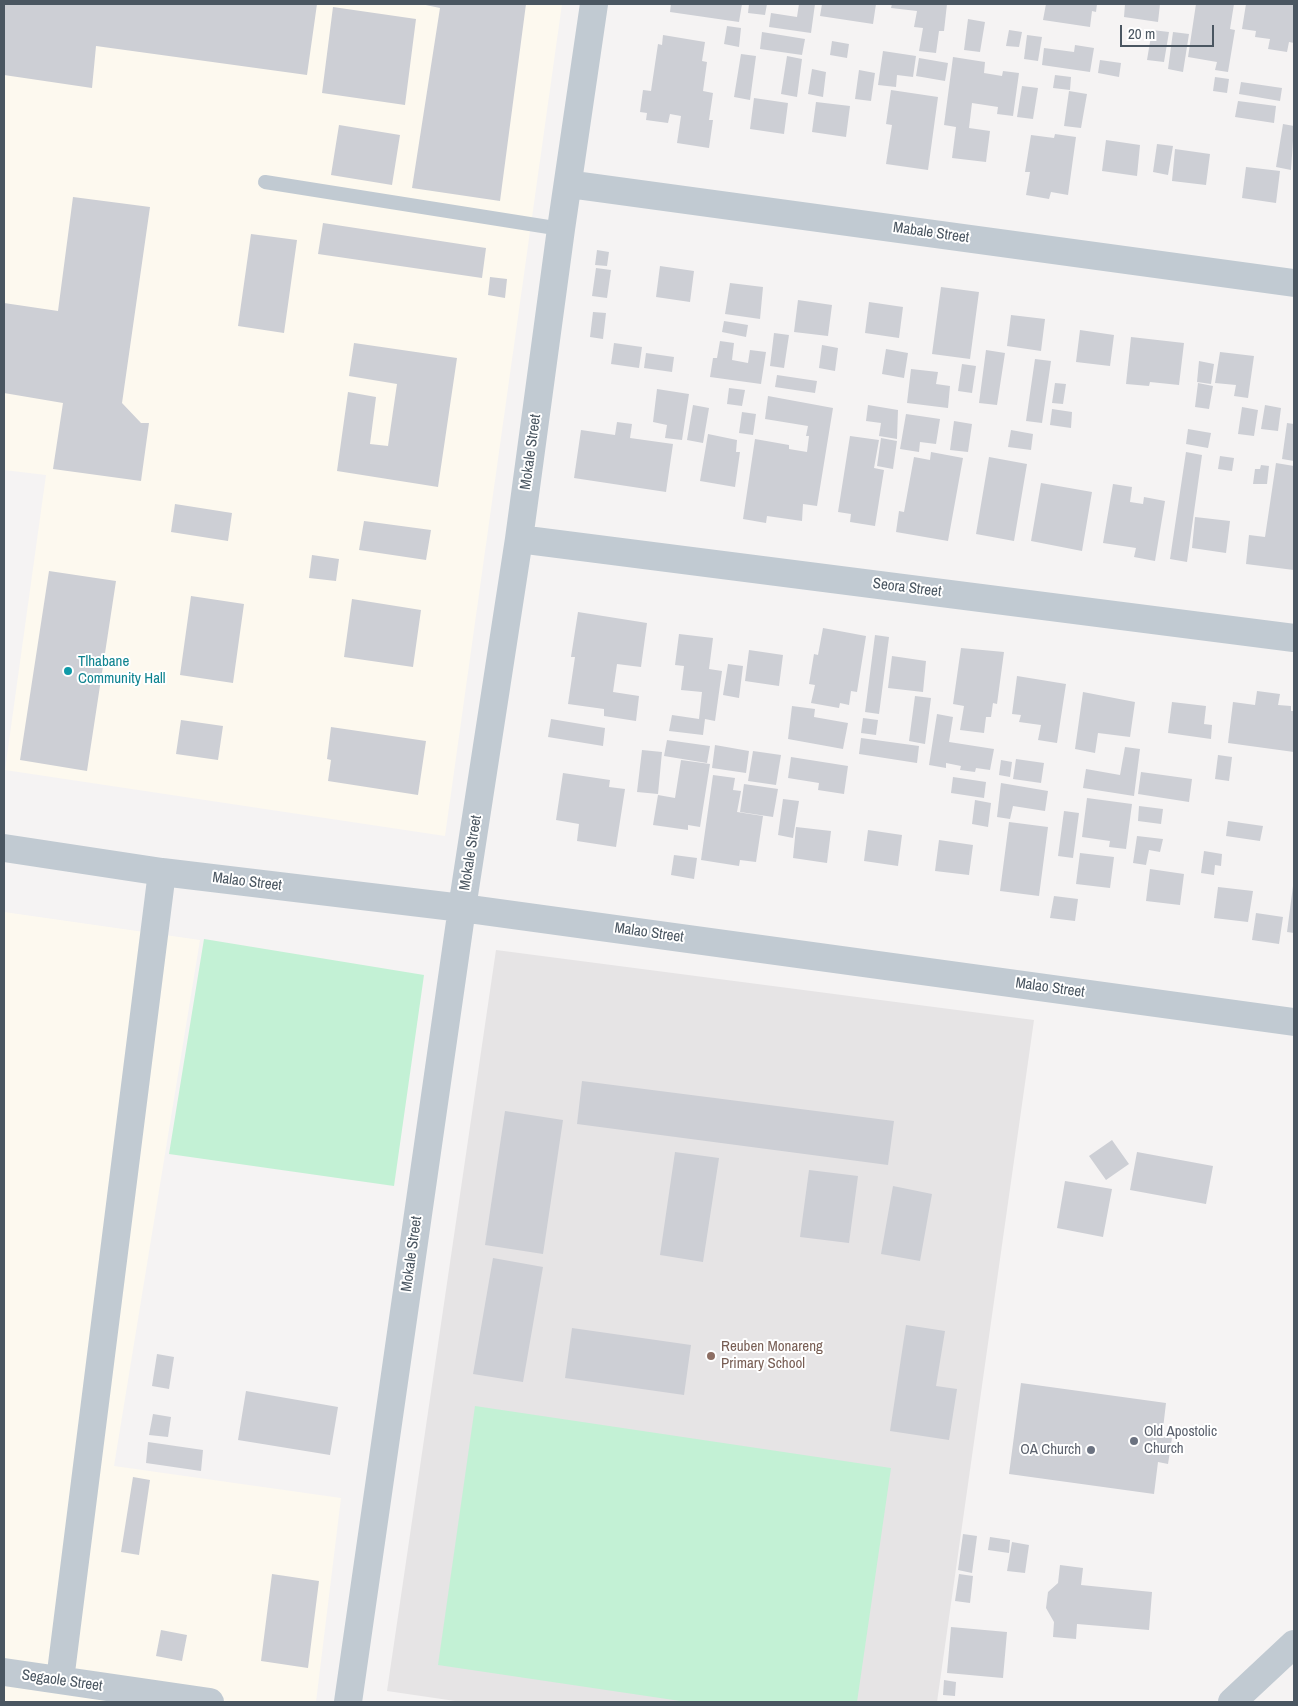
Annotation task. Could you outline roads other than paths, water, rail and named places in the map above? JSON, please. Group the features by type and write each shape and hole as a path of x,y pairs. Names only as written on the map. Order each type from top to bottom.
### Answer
{"street":[{"name":"Mokale Street","path":"348,1702 462,908 519,539 594,4"},
{"name":"Mabale Street","path":"568,184 1294,283"},
{"name":"Seora Street","path":"519,539 1294,638"},
{"name":"Malao Street","path":"4,848 162,872 462,908 1294,1022"},
{"path":"60,1680 162,872"},
{"path":"1232,1702 1294,1644"},
{"name":"Segaole Street","path":"4,1672 210,1702"}],"lane":[{"path":"265,182 561,229"}],"place":[{"name":"Tlhabane Community Hall","path":"68,671"},
{"name":"Reuben Monareng Primary School","path":"711,1356"},
{"name":"Old Apostolic Church","path":"1134,1441"},
{"name":"OA Church","path":"1091,1450"}]}
